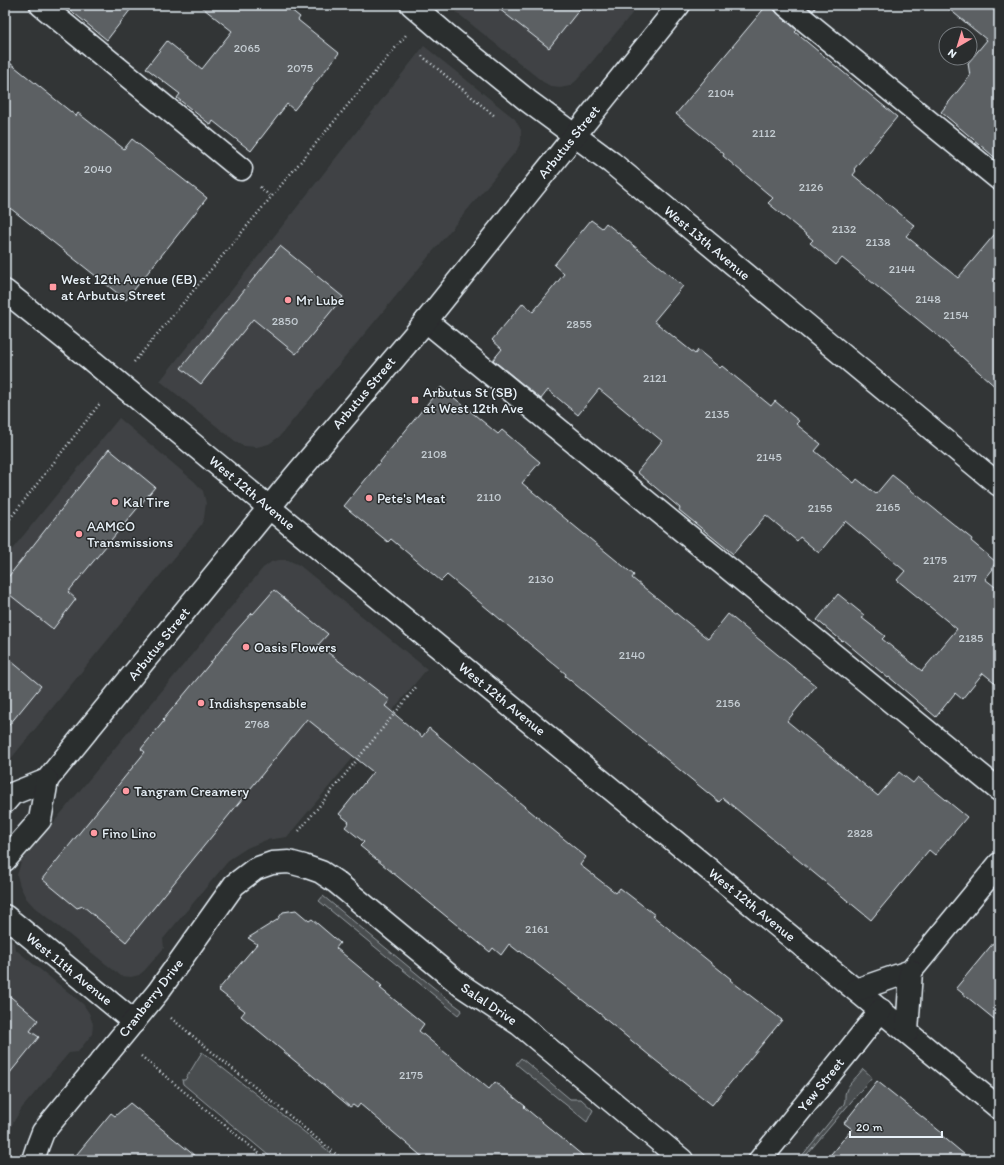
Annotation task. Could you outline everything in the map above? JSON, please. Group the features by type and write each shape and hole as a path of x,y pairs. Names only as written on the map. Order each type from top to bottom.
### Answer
{"street":[{"path":"41,5 241,169"},
{"name":"West 13th Avenue","path":"412,5 528,101 612,164 999,485"},
{"name":"Arbutus Street","path":"5,802 12,794 47,780 426,320 680,5"},
{"path":"786,5 999,179"},
{"name":"West 12th Avenue","path":"5,291 90,358 999,1108"},
{"path":"426,320 999,790"},
{"name":"Arbutus Street","path":"5,860 40,820 47,780"},
{"name":"Cranberry Drive","path":"33,1160 43,1132 158,992 234,885 254,869 272,863 289,862"},
{"name":"Salal Drive","path":"289,862 321,872 336,882 462,986 519,1024 682,1160"},
{"path":"856,990 910,971 999,864"},
{"name":"West 11th Avenue","path":"5,916 134,1022"},
{"path":"906,1032 910,971"},
{"name":"Yew Street","path":"760,1160 880,1010"}],"path":[{"path":"148,346 402,39"},
{"path":"422,56 496,117"},
{"path":"5,525 88,417"},
{"path":"299,831 416,686"},
{"path":"170,1017 343,1160"},
{"path":"139,1055 267,1160"}],"shaded area":[{"path":"462,5 639,5 577,80 570,86 560,88 552,87 543,82 456,12"},
{"path":"424,46 515,119 521,130 521,141 517,150 279,437 269,444 257,447 244,446 235,441 160,381"},
{"path":"119,418 195,482 203,491 206,503 204,518 201,525 5,766 5,558"},
{"path":"288,560 299,565 427,669 287,837 266,840 247,848 230,859 163,939 164,948 145,970 139,975 131,977 121,976 34,907 26,898 20,886 17,875 21,862 263,568 271,562"},
{"path":"323,896 462,1010 458,1015 319,901"},
{"path":"5,936 14,943 15,949 83,1004 89,1013 93,1024 92,1034 78,1052 69,1053 22,1108 13,1123 7,1138 7,1160 5,1160"},
{"path":"202,1052 340,1160 274,1160 183,1084 182,1080 185,1080"},
{"path":"521,1058 570,1099 581,1099 593,1110 587,1122 516,1064"},
{"path":"863,1069 872,1077 801,1160 801,1157 844,1104 847,1088"}],"building":[{"path":"64,5 134,5 107,40"},
{"path":"199,5 285,5 300,17 298,20 339,53 294,110 287,104 251,151 213,121 211,125 177,98 180,94 146,68 167,41 202,69 232,31"},
{"path":"494,5 583,5 549,48"},
{"path":"767,5 774,5 774,10 797,30 795,32 897,117 854,169 856,171 853,175 915,226 906,236 958,278 999,229 999,390 943,340 842,258 836,265 810,243 813,240 768,203 773,198 676,114"},
{"path":"806,5 817,5 813,11"},
{"path":"944,5 999,5 999,161 941,112 970,76 968,66 978,66 978,51 987,40 978,33 978,26 970,26"},
{"path":"5,59 76,116 78,113 124,149 132,139 207,198 126,300 5,204"},
{"path":"591,220 602,228 606,223 683,286 654,321 695,354 698,350 720,368 722,366 771,406 775,401 799,421 796,424 821,444 815,451 854,483 857,479 876,494 892,475 972,539 971,541 996,562 992,568 993,569 985,579 999,590 999,686 983,673 962,699 955,693 936,717 889,677 888,678 817,620 838,594 864,615 862,618 885,636 882,639 922,671 957,629 897,580 905,571 845,521 819,553 800,537 797,541 766,515 733,554 679,510 680,508 637,472 662,441 599,389 578,415 548,390 541,399 493,360 502,349 492,340 523,303 533,312 564,274 554,265"},
{"name":"Mr Lube","path":"280,246 343,297 296,354 253,319 201,384 181,368"},
{"path":"441,387 498,434 502,430 540,462 522,483 634,575 632,578 708,639 728,614 816,686 787,721 878,796 899,772 913,783 918,777 967,817 935,855 929,850 871,920 723,798 719,802 565,676 566,674 447,575 441,581 391,539 388,542 344,506"},
{"name":"AAMCO Transmissions","path":"109,449 155,487 68,592 76,599 53,629 5,591 5,581"},
{"path":"274,590 328,634 318,645 390,700 385,706 422,737 429,728 586,857 580,865 616,893 620,888 655,915 653,916 731,979 730,980 782,1020 712,1105 520,951 519,952 509,944 501,955 493,948 490,952 360,846 364,842 345,827 349,822 339,814 373,772 307,719 126,942 83,906 77,908 42,879 145,752 141,749 164,721 163,720 235,632"},
{"path":"5,656 41,686 5,730"},
{"path":"296,910 309,921 312,919 340,943 336,948 382,986 380,988 424,1024 419,1031 489,1089 495,1082 588,1160 426,1160 360,1104 357,1108 353,1105 350,1107 241,1016 245,1011 218,990 257,944 248,938 277,920 283,912"},
{"path":"999,936 999,1023 956,988"},
{"path":"5,992 38,1020 30,1031 39,1037 5,1079"},
{"path":"877,1081 942,1133 941,1135 971,1160 826,1160 852,1129 844,1123"},
{"path":"130,1103 200,1160 72,1160 111,1113 115,1116"}],"place":[{"name":"West 12th Avenue (EB) at Arbutus Street","path":"53,287"},
{"name":"Mr Lube","path":"288,300"},
{"name":"Arbutus St (SB) at West 12th Ave","path":"415,400"},
{"name":"Pete's Meat","path":"369,498"},
{"name":"Kal Tire","path":"115,502"},
{"name":"AAMCO Transmissions","path":"79,534"},
{"name":"Oasis Flowers","path":"246,647"},
{"name":"Indishspensable","path":"201,703"},
{"name":"Tangram Creamery","path":"126,791"},
{"name":"Fino Lino","path":"94,833"}]}
